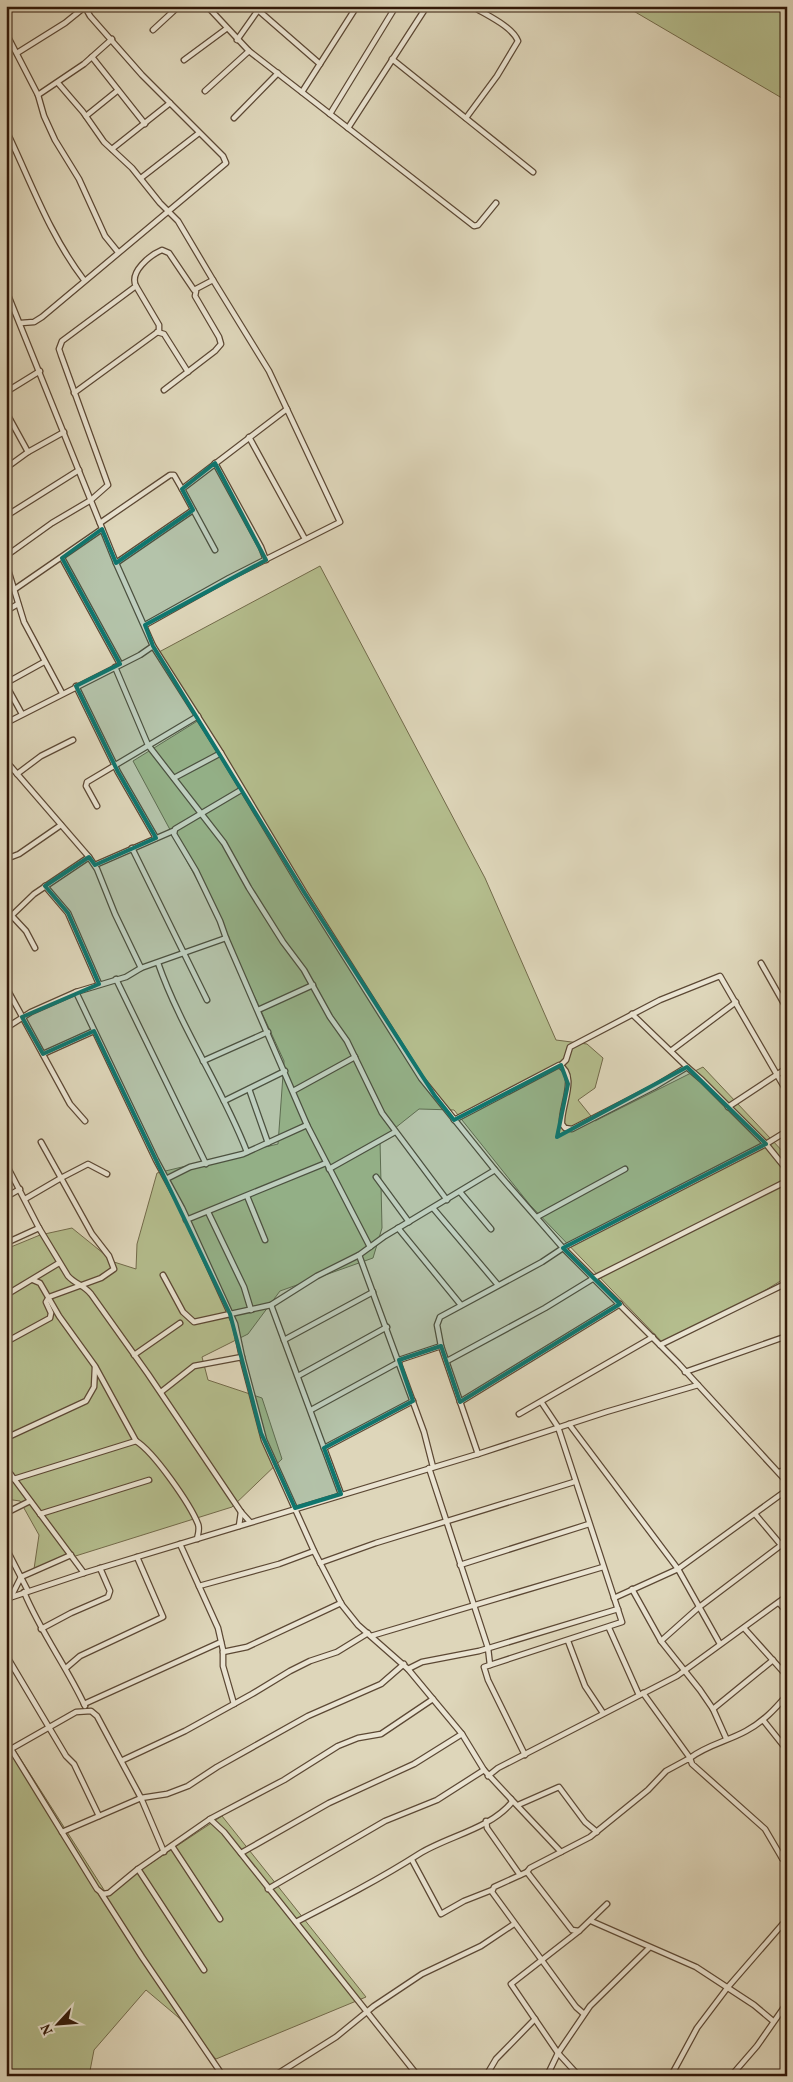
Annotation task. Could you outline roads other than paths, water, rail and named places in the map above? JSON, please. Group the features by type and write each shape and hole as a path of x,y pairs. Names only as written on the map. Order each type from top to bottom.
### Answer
{"street":[{"path":"153,30 179,6"},
{"path":"207,6 226,29 249,51 474,226 478,225 496,202"},
{"path":"302,92 357,6"},
{"path":"330,114 396,6"},
{"path":"348,128 428,6"},
{"path":"466,118 497,76 518,41 501,24 472,6"},
{"path":"18,53 86,7 90,16 170,103 223,156 226,163 42,317 34,322 21,323"},
{"path":"237,40 260,8 320,64"},
{"path":"184,60 226,29"},
{"path":"7,34 38,95 44,116 55,140 79,179 105,236 118,252"},
{"path":"38,95 58,83 112,39"},
{"path":"205,91 249,51"},
{"path":"92,57 145,124"},
{"path":"392,59 533,172"},
{"path":"234,118 278,74"},
{"path":"58,83 112,149 141,178 168,212 178,221 268,371 340,520 335,526 305,539 146,625"},
{"path":"86,116 117,91"},
{"path":"112,149 170,103"},
{"path":"6,130 41,210 63,250 84,280"},
{"path":"141,178 199,133"},
{"path":"74,393 157,332 159,325 133,279 136,271 162,250 169,253 191,288 196,291"},
{"path":"196,291 213,280"},
{"path":"6,556 106,488 107,478 74,393 61,355 60,345 136,286"},
{"path":"6,290 21,323 116,563 146,625 153,646 421,1078 495,1170 563,1248 686,1372 787,1482"},
{"path":"164,390 215,351 221,344 220,336 197,300 196,291"},
{"path":"157,332 164,334 188,372"},
{"path":"6,392 40,371"},
{"path":"182,490 287,409"},
{"path":"6,412 28,452"},
{"path":"6,468 28,452 64,432"},
{"path":"249,437 305,539"},
{"path":"215,463 261,547 266,560"},
{"path":"6,516 79,470"},
{"path":"100,524 170,475 174,476 215,550"},
{"path":"116,563 193,510"},
{"path":"15,589 102,529"},
{"path":"62,558 118,665 148,745 224,843 249,888 313,985 355,1057 382,1113 447,1200"},
{"path":"6,563 27,629 62,693"},
{"path":"6,612 18,604"},
{"path":"6,723 153,646"},
{"path":"22,714 6,684 44,662"},
{"path":"76,686 115,766 156,838"},
{"path":"97,806 85,784 198,716"},
{"path":"17,774 41,756 73,740"},
{"path":"174,778 221,753"},
{"path":"6,761 89,856 141,968"},
{"path":"95,866 173,831 241,790"},
{"path":"6,859 24,851 61,825"},
{"path":"173,831 220,921 307,1125 370,1247"},
{"path":"132,848 207,1000"},
{"path":"6,921 45,886 89,856"},
{"path":"45,886 68,914 99,984"},
{"path":"12,916 26,931 35,948"},
{"path":"6,1028 22,1017 76,992 126,977 141,968 158,964 183,952 226,938"},
{"path":"761,963 787,1009"},
{"path":"158,964 170,996 248,1152"},
{"path":"454,1120 522,1083 561,1065 566,1060 570,1047 632,1014 720,976 787,1092"},
{"path":"116,979 206,1164"},
{"path":"258,1010 313,985"},
{"path":"6,987 70,1104 85,1121"},
{"path":"76,992 156,1160 168,1178 230,1314 261,1433 314,1551 341,1603 358,1625 404,1664 462,1734 488,1776 518,1805 561,1852"},
{"path":"672,1050 736,1002"},
{"path":"632,1014 672,1050 766,1144 787,1170"},
{"path":"43,1054 94,1031"},
{"path":"203,1061 268,1032"},
{"path":"293,1091 355,1057"},
{"path":"561,1065 568,1084 561,1119 562,1124 568,1130 654,1088 687,1067"},
{"path":"728,1107 787,1068"},
{"path":"224,1101 285,1071"},
{"path":"249,1089 268,1143"},
{"path":"168,1178 190,1168 248,1152 307,1125"},
{"path":"478,1454 441,1346 437,1331 438,1320 563,1248 766,1144 787,1131"},
{"path":"329,1169 395,1132"},
{"path":"6,1342 50,1318 51,1314 46,1302 49,1297 108,1275 114,1269 41,1142"},
{"path":"186,1220 326,1163"},
{"path":"6,1164 39,1228 60,1263 73,1281 82,1285 134,1355 241,1512 250,1522"},
{"path":"25,1199 88,1164 107,1174"},
{"path":"536,1218 625,1169"},
{"path":"163,1275 184,1312 191,1320 199,1322 271,1305 302,1284 359,1255 398,1228 495,1170"},
{"path":"376,1177 408,1222"},
{"path":"446,1361 545,1308 594,1278 787,1181"},
{"path":"6,1197 20,1190"},
{"path":"460,1192 492,1229"},
{"path":"247,1196 265,1240"},
{"path":"433,1208 498,1285"},
{"path":"208,1212 244,1287 251,1310"},
{"path":"6,1244 39,1228"},
{"path":"398,1228 461,1306"},
{"path":"359,1255 424,1432 446,1523 488,1648 490,1665"},
{"path":"6,1295 60,1263"},
{"path":"33,1280 40,1283 59,1316 95,1366 136,1441 158,1462 191,1508 199,1526 197,1539"},
{"path":"660,1345 787,1283"},
{"path":"284,1340 373,1292"},
{"path":"460,1402 620,1304"},
{"path":"271,1305 341,1494"},
{"path":"134,1355 180,1323"},
{"path":"298,1376 387,1327"},
{"path":"686,1372 787,1336"},
{"path":"520,1414 542,1403 652,1337"},
{"path":"311,1410 399,1361 441,1346"},
{"path":"161,1392 194,1366 242,1357"},
{"path":"6,1438 86,1401 94,1387 95,1366"},
{"path":"8,1598 295,1508 478,1454 558,1427 698,1386"},
{"path":"324,1448 413,1401"},
{"path":"525,1755 484,1671 484,1667 609,1628 622,1622 574,1482 558,1427 542,1403"},
{"path":"569,1424 678,1569 698,1608 720,1644"},
{"path":"14,1479 136,1441"},
{"path":"6,1468 84,1573"},
{"path":"779,1472 787,1469"},
{"path":"40,1514 149,1480"},
{"path":"320,1563 376,1543 574,1482"},
{"path":"614,1598 678,1569 787,1490"},
{"path":"6,1513 30,1501"},
{"path":"239,1526 241,1512"},
{"path":"755,1514 787,1552"},
{"path":"460,1565 589,1524"},
{"path":"180,1544 215,1619 223,1652 223,1666 234,1704"},
{"path":"661,1641 698,1608 780,1546"},
{"path":"6,1548 21,1577 41,1629 66,1668 87,1710 96,1716 123,1760 142,1798 164,1852"},
{"path":"199,1586 279,1564 314,1551"},
{"path":"8,1598 21,1577 71,1555"},
{"path":"66,1668 80,1656 163,1617 137,1557"},
{"path":"123,1760 185,1731 290,1670 310,1660 337,1652 369,1634 474,1606 603,1567"},
{"path":"41,1629 71,1613 108,1597 110,1591 100,1568"},
{"path":"632,1590 661,1641 713,1708 726,1738"},
{"path":"488,1776 498,1768 685,1671 787,1596"},
{"path":"223,1652 247,1647 341,1603"},
{"path":"779,1603 787,1612"},
{"path":"408,1669 422,1662 488,1648 618,1609"},
{"path":"609,1628 641,1694 690,1758 692,1764 765,1829 787,1864"},
{"path":"744,1628 787,1676"},
{"path":"568,1641 582,1678 603,1713"},
{"path":"84,1704 221,1642"},
{"path":"6,1655 50,1726 66,1756 74,1764 100,1816"},
{"path":"713,1708 773,1660"},
{"path":"62,1832 142,1798 167,1794 188,1786 217,1767 308,1716 382,1684 404,1664"},
{"path":"412,1860 441,1914 464,1901 520,1876 530,1868 597,1832 648,1790 666,1772 726,1738 744,1732 763,1720 787,1695"},
{"path":"101,1893 109,1893 138,1869 210,1819 284,1780 338,1746 388,1730 433,1699"},
{"path":"11,1749 76,1712 87,1710"},
{"path":"763,1720 787,1750"},
{"path":"241,1853 359,1788 414,1764 462,1734"},
{"path":"6,1742 142,1957 223,2076"},
{"path":"268,1889 385,1821 437,1800 484,1770"},
{"path":"518,1805 559,1787 585,1822 597,1832"},
{"path":"296,1922 412,1860 419,1854 486,1821 506,1808 512,1802 511,1799"},
{"path":"210,1819 224,1832 268,1889 369,2011 418,2076"},
{"path":"486,1821 487,1828 520,1876"},
{"path":"172,1846 220,1919"},
{"path":"782,1858 787,1850"},
{"path":"138,1869 204,1970"},
{"path":"527,1872 572,1930 579,1931"},
{"path":"492,1890 514,1924 576,2007 584,2014"},
{"path":"579,2076 558,2053 511,1984 542,1960 550,1957 591,1921 607,1904"},
{"path":"671,2076 697,2028 728,1987 787,1919"},
{"path":"591,1921 696,1967 728,1987 773,2022"},
{"path":"274,2076 336,2037 374,2006 422,1974 481,1946 514,1924"},
{"path":"547,2076 558,2053 584,2014 649,1948"},
{"path":"731,2076 757,2046 773,2022 785,2009 787,2003"},
{"path":"486,2076 496,2059 535,2019"}]}
